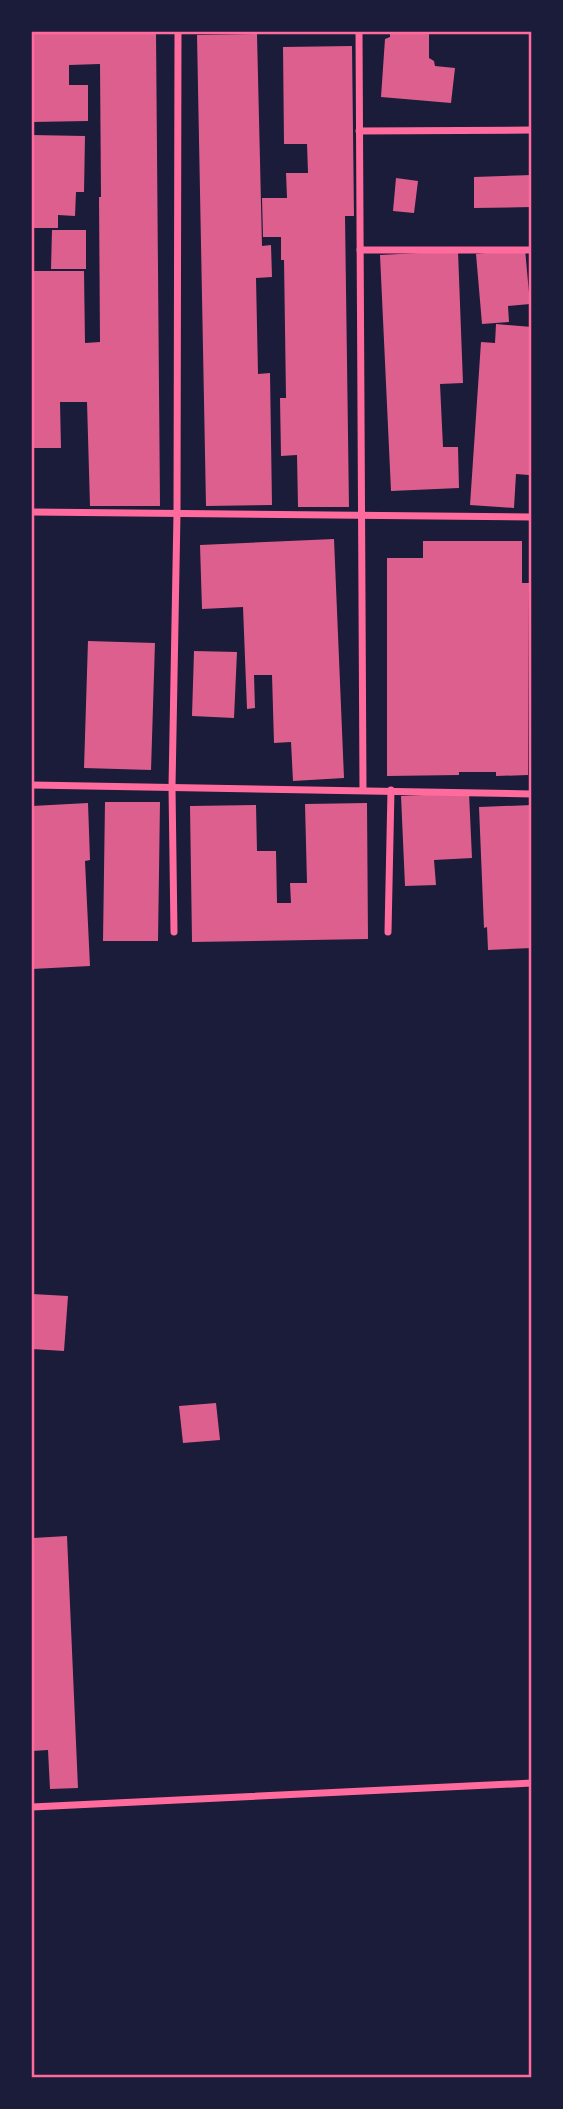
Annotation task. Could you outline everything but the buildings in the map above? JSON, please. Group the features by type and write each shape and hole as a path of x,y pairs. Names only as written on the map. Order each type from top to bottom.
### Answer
{"street":[{"path":"174,932 172,787 177,513 178,32"},
{"path":"359,32 363,790"},
{"path":"359,131 531,130"},
{"path":"360,250 531,250"},
{"path":"32,512 531,517"},
{"path":"32,785 531,794"},
{"path":"388,932 391,790"},
{"path":"32,1807 531,1783"}]}
